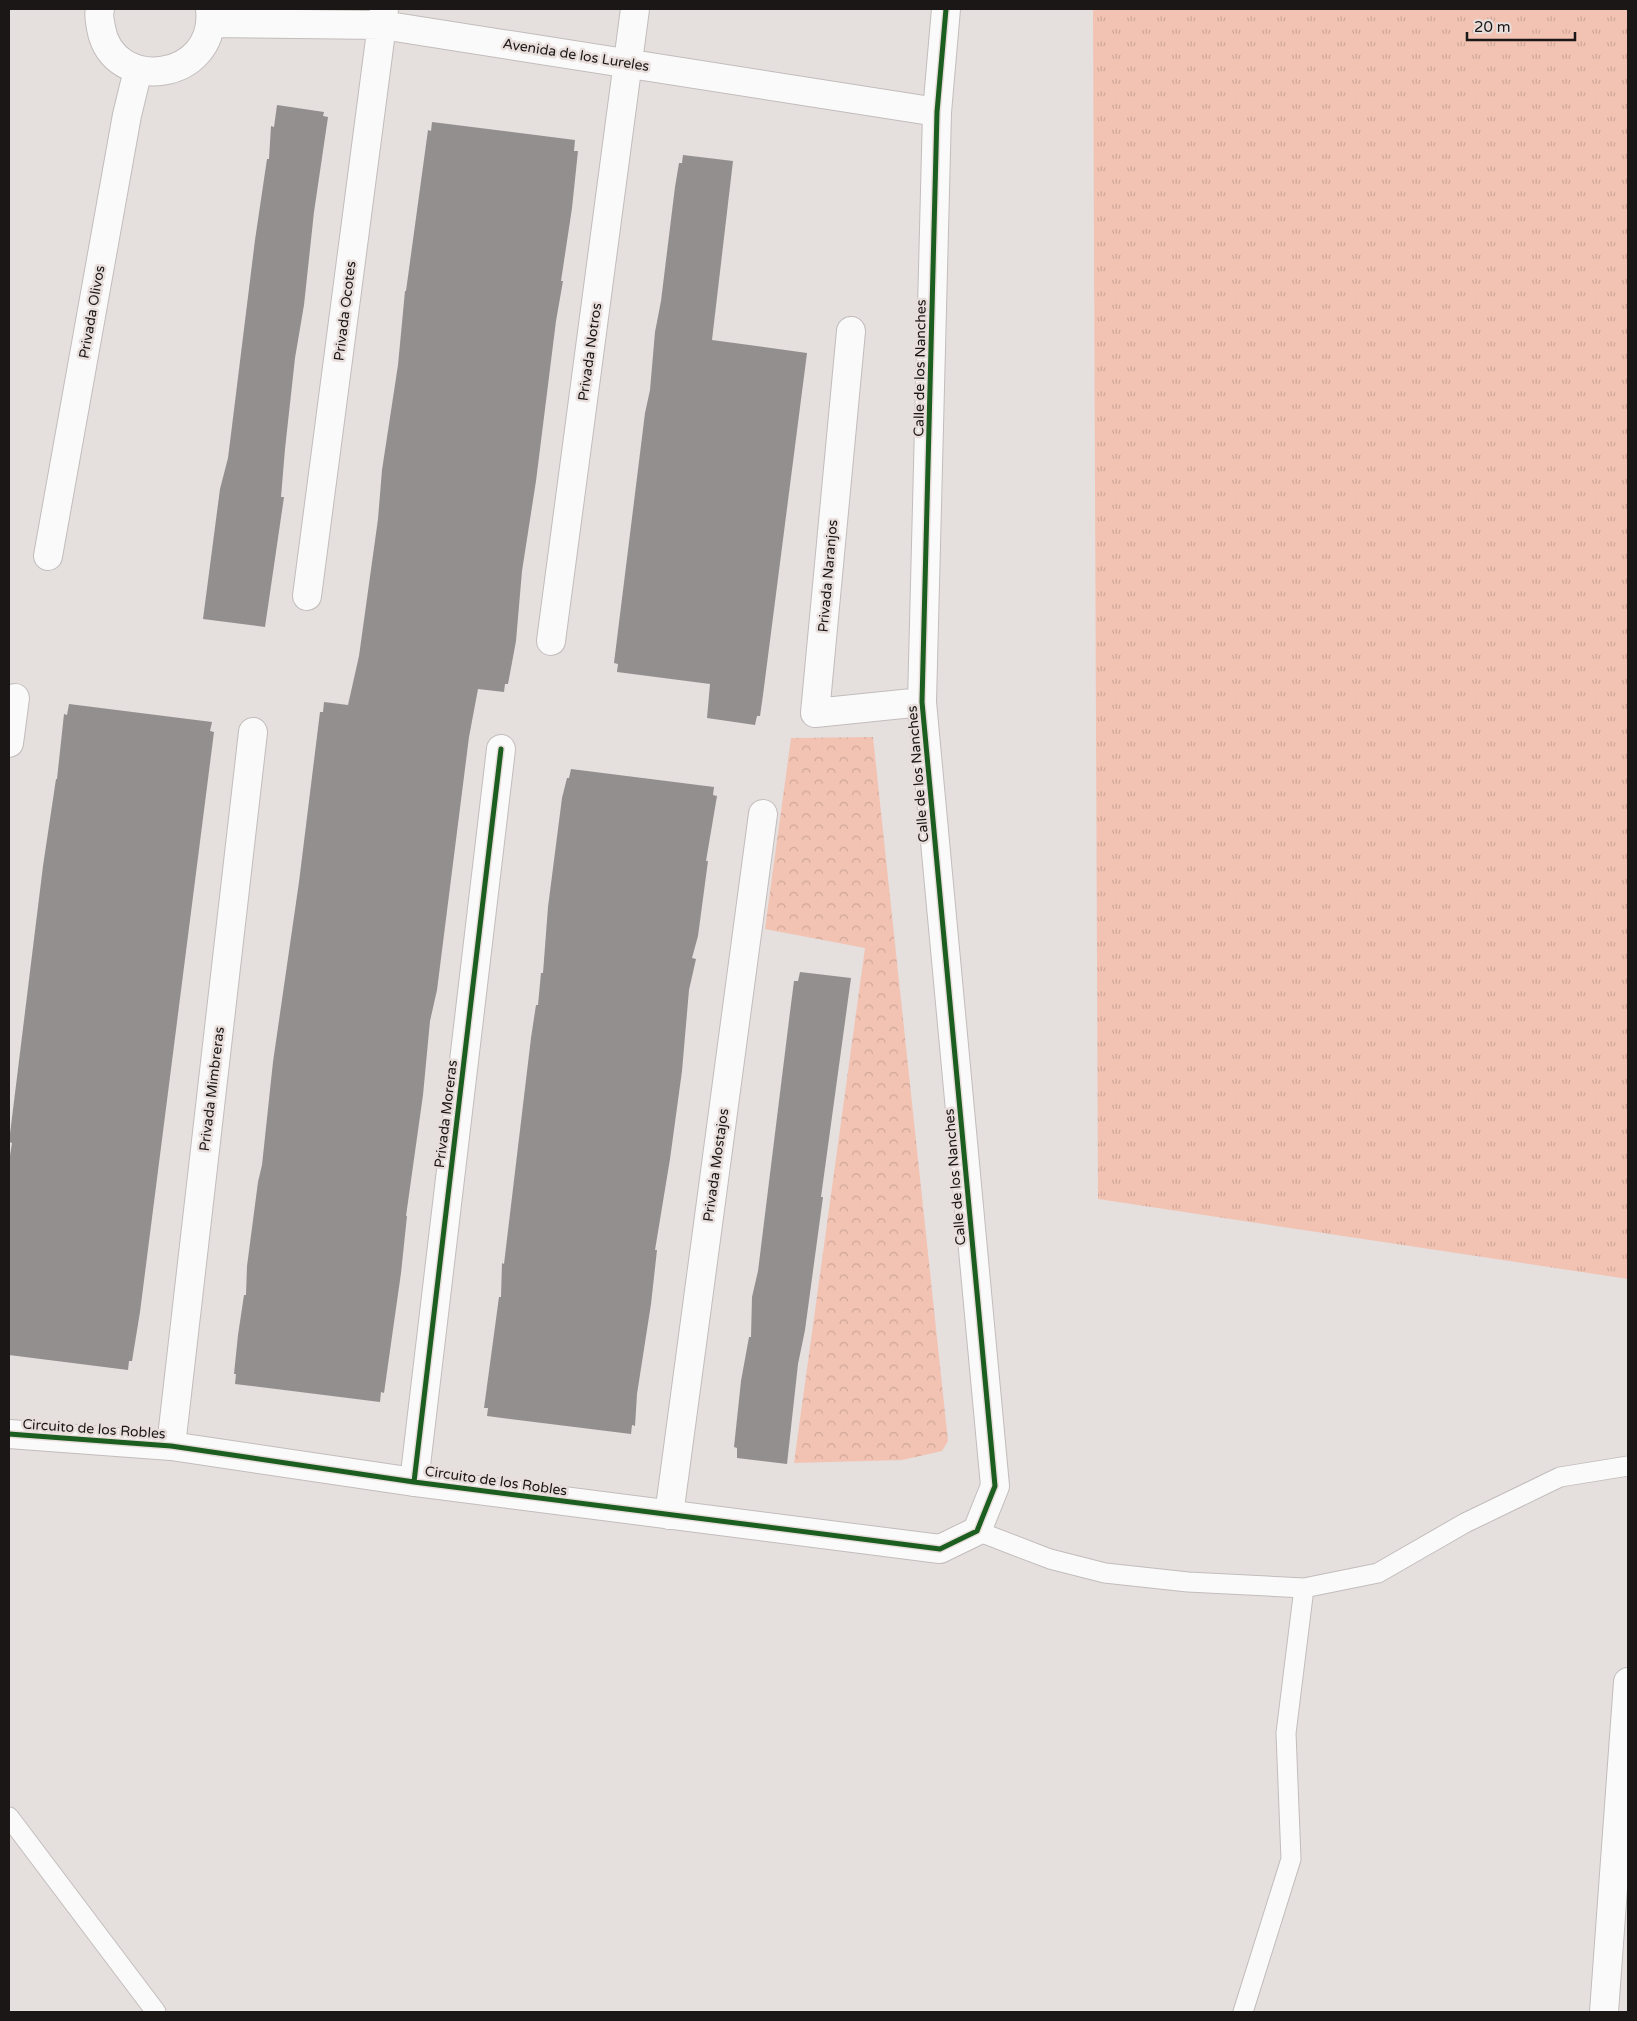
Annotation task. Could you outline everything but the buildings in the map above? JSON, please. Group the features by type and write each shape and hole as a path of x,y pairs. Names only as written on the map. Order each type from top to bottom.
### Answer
{"street":[{"path":"100,9 98,14 103,38 117,58 138,70 162,72 186,64 203,46 211,16"},
{"name":"Privada Notros","path":"551,641 635,9"},
{"name":"Calle de los Nanches","path":"946,9 938,112 922,702 996,1486 977,1531"},
{"name":"Avenida de los Lureles","path":"211,16 383,17 629,63 938,112"},
{"name":"Privada Ocotes","path":"307,596 383,17"},
{"name":"Privada Olivos","path":"48,556 127,115 138,70"},
{"name":"Privada Naranjos","path":"851,331 815,713 922,702"},
{"path":"9,743 15,698"},
{"name":"Privada Mimbreras","path":"171,1446 252,732"},
{"name":"Privada Moreras","path":"414,1482 501,749"},
{"name":"Privada Mostajos","path":"669,1515 763,814"},
{"name":"Circuito de los Robles","path":"9,1434 171,1446 414,1482 940,1549 977,1531"},
{"path":"1604,2012 1628,1682"}],"lane":[{"path":"977,1531 1050,1559 1105,1573 1188,1582 1304,1588 1378,1573 1465,1523 1560,1477 1628,1466"},
{"path":"1243,2012 1291,1859 1286,1733 1304,1588"},
{"path":"9,1817 156,2012"}],"green space":[{"path":"1093,9 1628,9 1628,1279 1098,1199"},
{"path":"873,737 948,1441 942,1451 902,1460 794,1463 865,948 765,929 791,738"}],"cycle path":[{"path":"9,1434 171,1446 414,1482 940,1549 977,1531 995,1486 922,702 937,112 946,9"},
{"path":"414,1482 501,749"}]}
